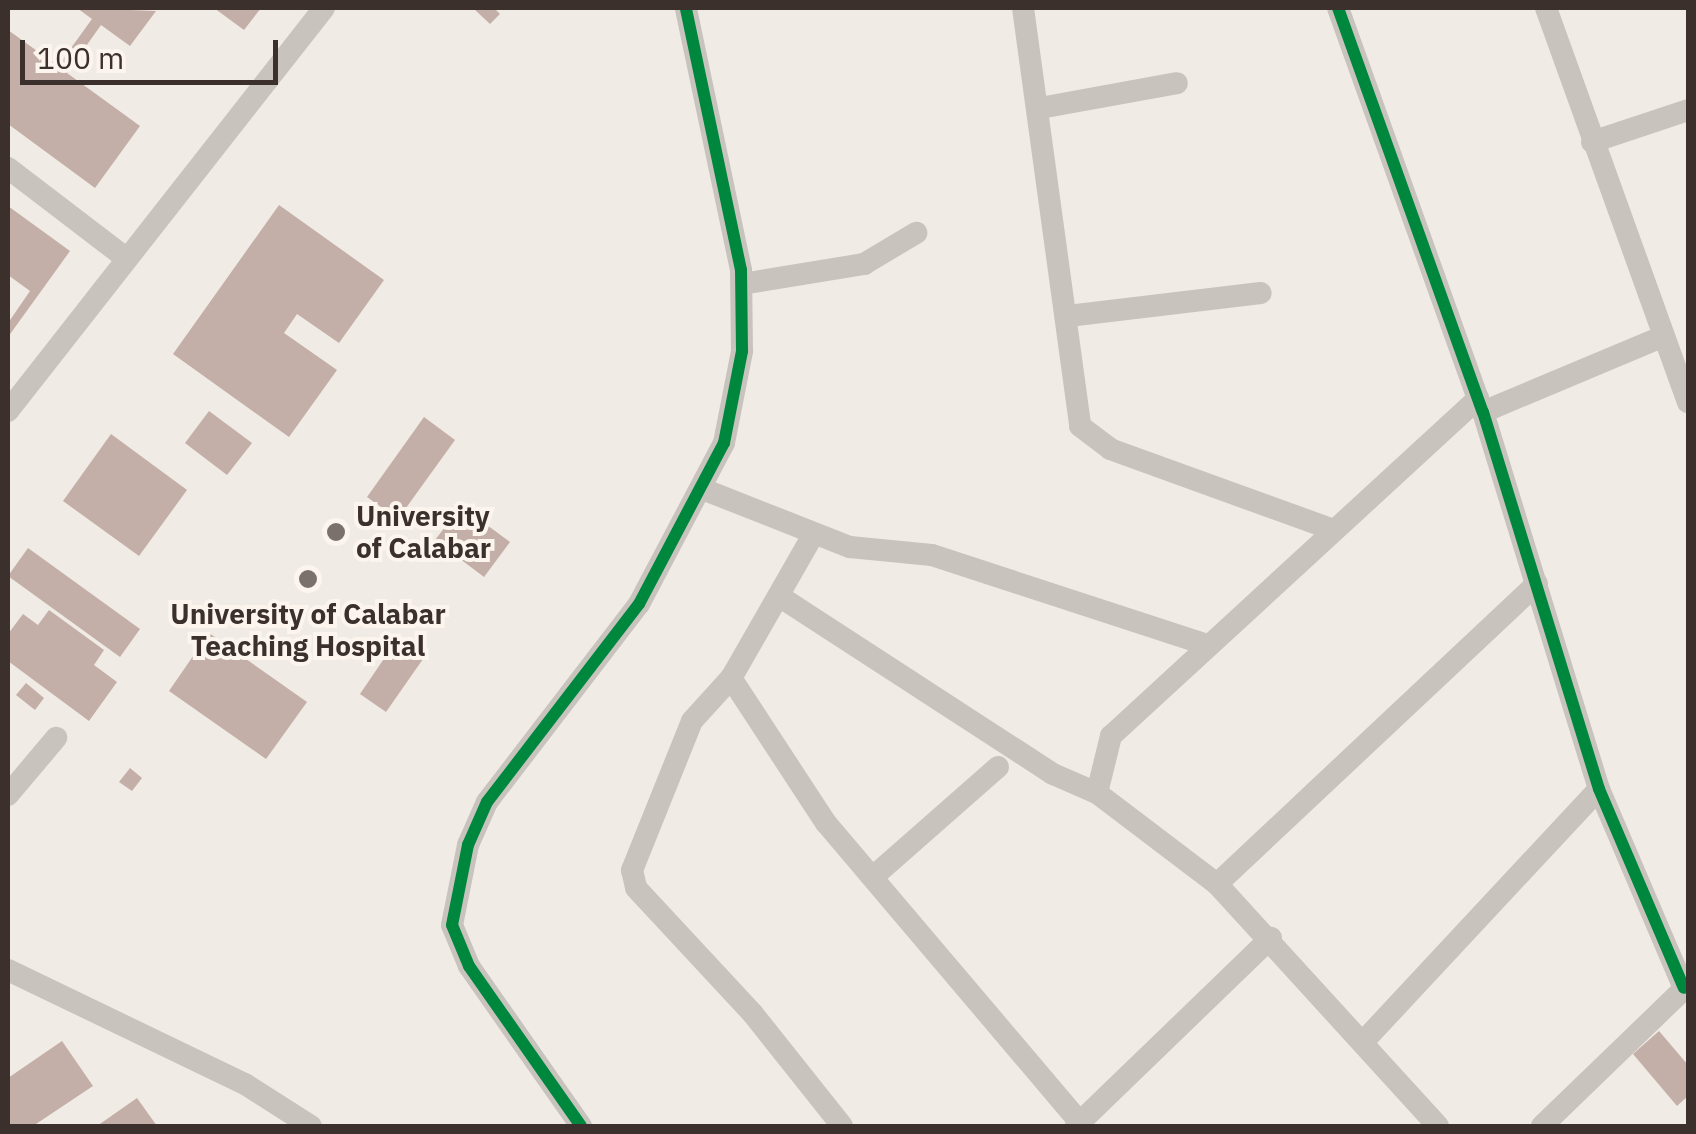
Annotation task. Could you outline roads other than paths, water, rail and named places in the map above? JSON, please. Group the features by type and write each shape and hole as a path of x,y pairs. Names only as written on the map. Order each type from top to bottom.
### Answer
{"street":[{"path":"8,411 124,256 324,8"},
{"path":"581,1126 468,966 452,926 456,890 487,802 639,604 705,490 735,398 742,284 686,8"},
{"path":"1022,8 1040,108 1080,426 1090,440 1331,529"},
{"path":"1338,8 1481,405 1599,789 1686,986 1542,1126"},
{"path":"1546,8 1592,142 1674,344 1688,402"},
{"path":"1040,108 1177,83"},
{"path":"1592,142 1688,110"},
{"path":"8,168 124,256"},
{"path":"742,284 864,264 916,233"},
{"path":"1068,316 1261,293"},
{"path":"1097,793 1111,736 1331,529 1481,405 1674,344"},
{"path":"705,490 850,547 932,555 1205,644"},
{"path":"813,535 782,598 731,678 692,721 676,751 632,870 636,888 753,1014 842,1126"},
{"path":"1217,884 1537,583"},
{"path":"782,598 1053,774 1097,793 1217,884 1271,938 1438,1126"},
{"path":"731,678 826,823 1080,1125 1271,938"},
{"path":"8,795 56,738"},
{"path":"874,876 998,768"},
{"path":"1363,1042 1599,789"},
{"path":"8,970 245,1084 311,1126"}],"place":[{"name":"University of Calabar","path":"336,532"},
{"name":"University of Calabar Teaching Hospital","path":"308,579"}]}
